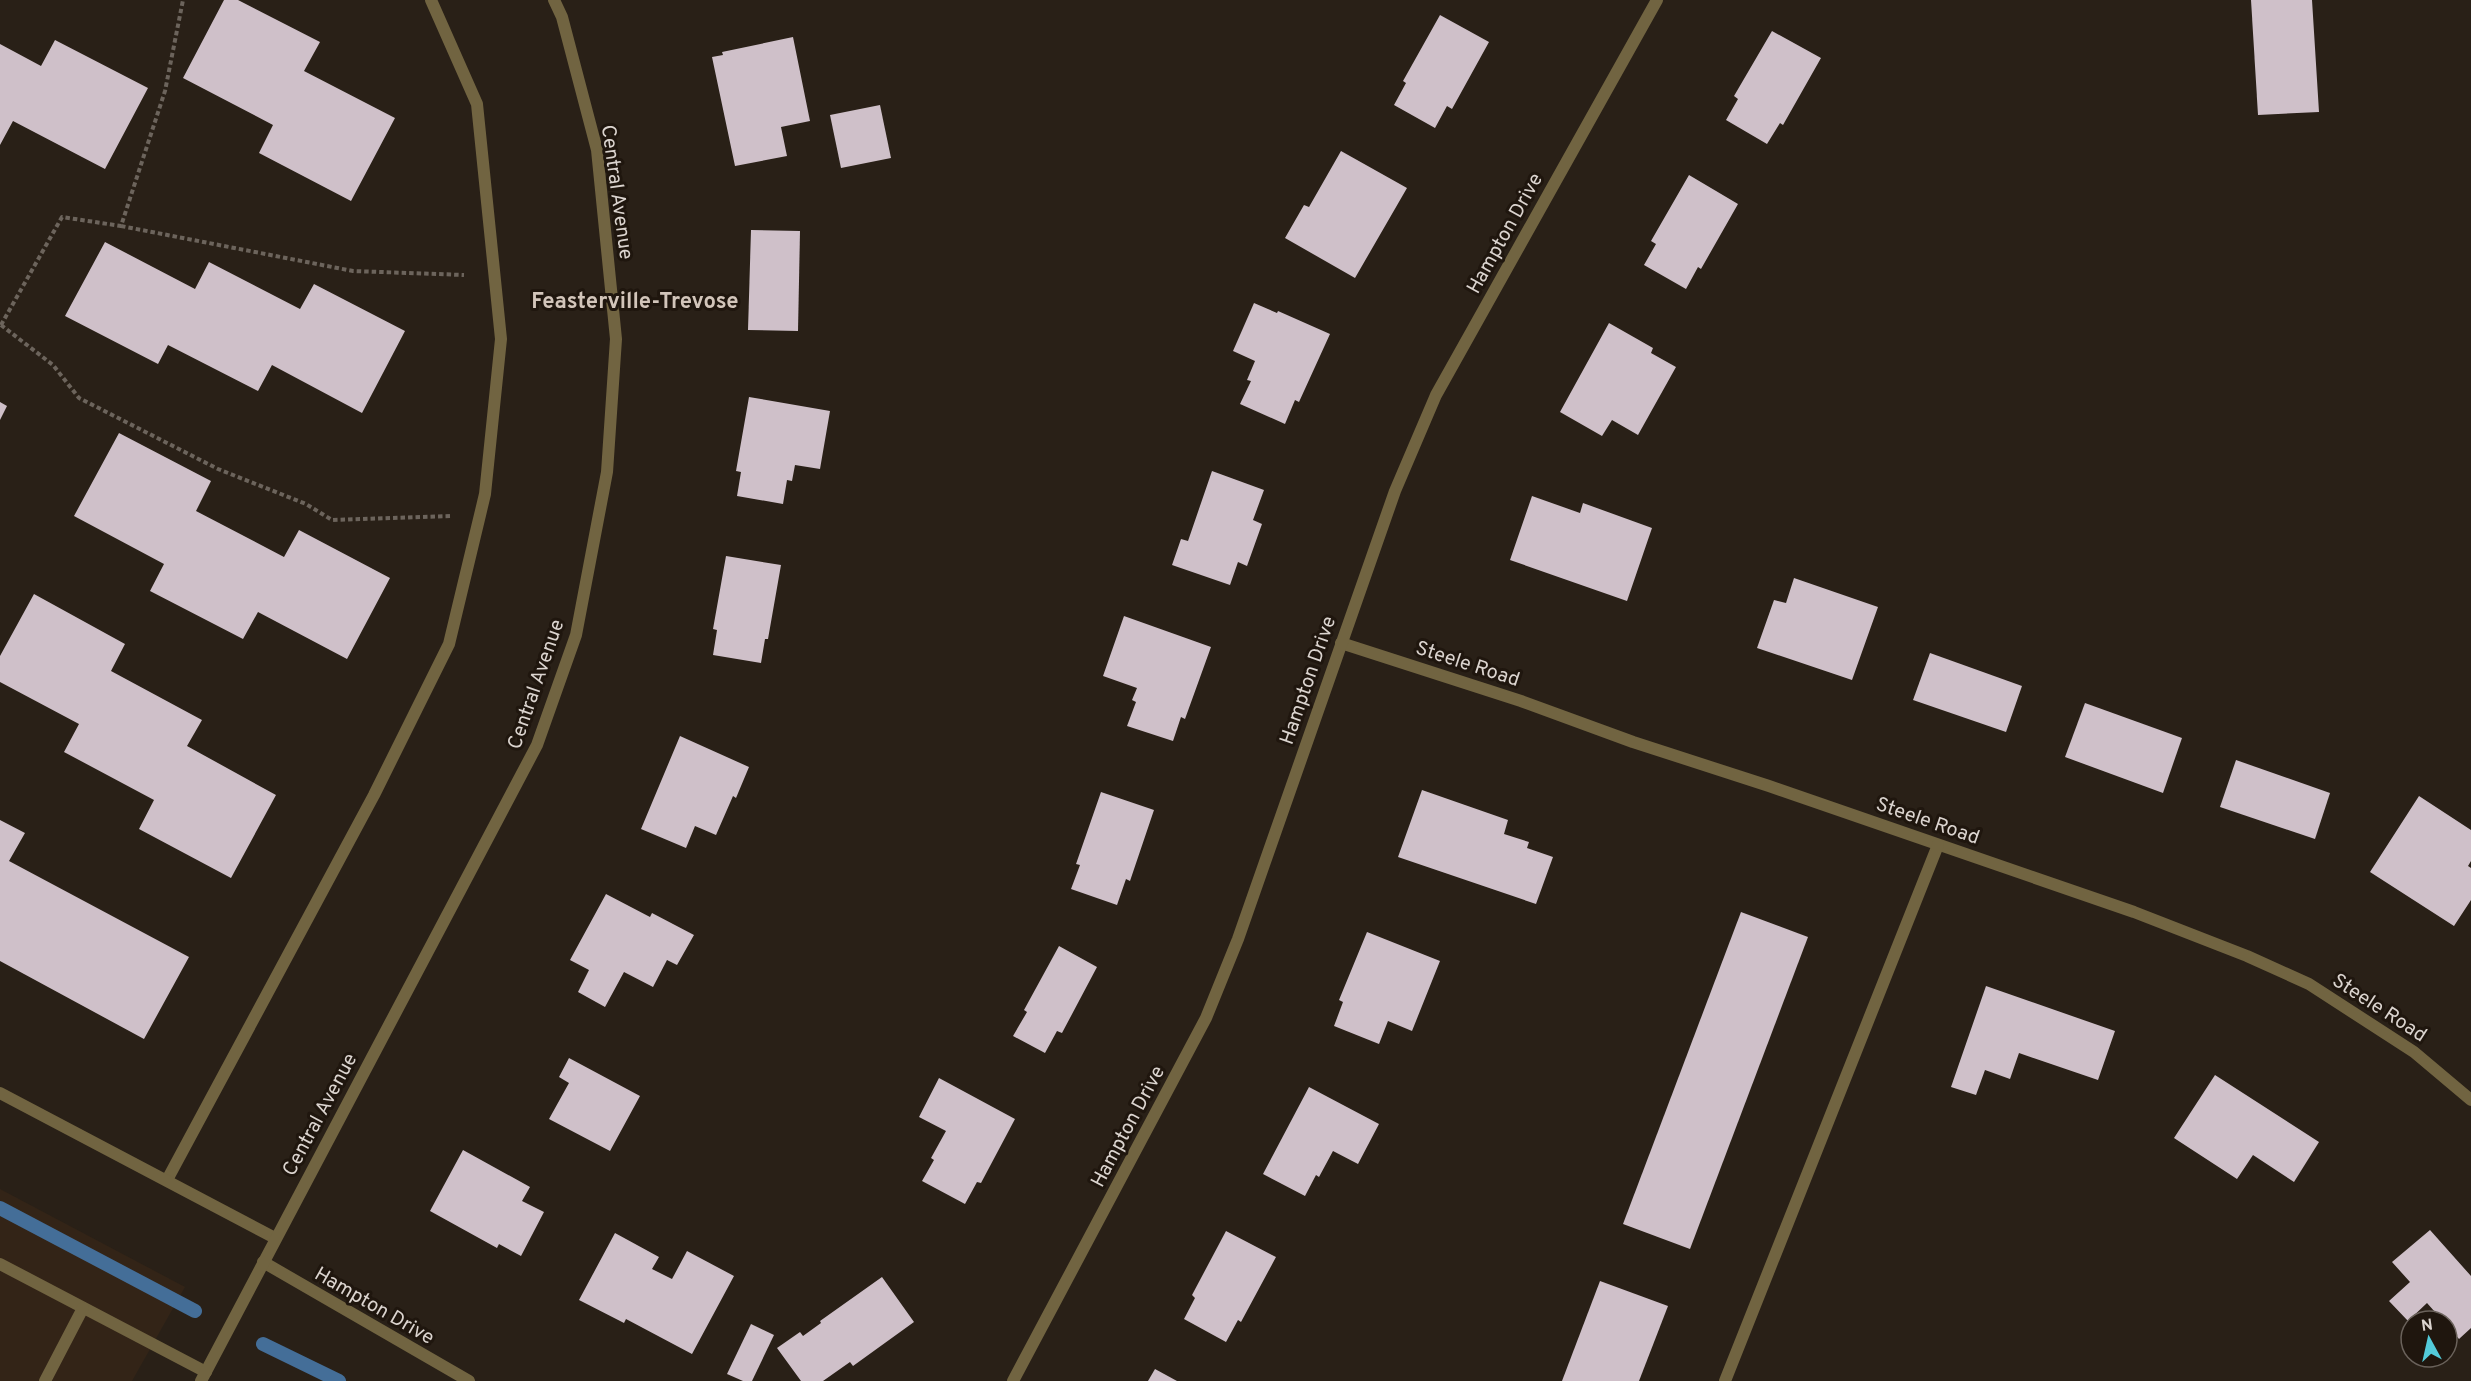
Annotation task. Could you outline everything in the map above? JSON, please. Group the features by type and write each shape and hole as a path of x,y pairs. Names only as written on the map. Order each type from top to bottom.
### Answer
{"street":[{"path":"167,1180 374,795 449,644 485,494 501,339 477,104 431,0"},
{"name":"Central Avenue","path":"203,1376 537,745 576,635 608,472 616,339 597,150 562,17 554,0"},
{"name":"Hampton Drive","path":"1013,1381 1206,1018 1238,939 1395,491 1436,395 1657,0"},
{"name":"Steele Road","path":"1341,643 1521,701 1634,742 2134,912 2247,956 2309,984 2414,1052 2471,1100"},
{"path":"1725,1381 1938,845"},
{"path":"0,1093 275,1238"},
{"name":"Hampton Drive","path":"262,1262 469,1381"},
{"path":"0,1264 203,1376"},
{"path":"45,1381 83,1308"}],"path":[{"path":"121,226 165,91 183,0"},
{"path":"480,515 332,520 306,504 218,469 79,398 53,365 1,325 62,217 121,226 353,271 494,277"}],"shaded area":[{"path":"0,1189 185,1287 132,1381 0,1381"}],"building":[{"path":"224,0 238,0 320,42 304,71 395,118 351,201 259,153 273,125 183,78"},
{"path":"2251,0 2312,0 2319,112 2258,115"},
{"path":"1440,15 1489,42 1452,109 1447,106 1435,128 1394,105 1406,83 1403,81"},
{"path":"1772,31 1821,58 1783,125 1780,123 1767,144 1726,120 1738,99 1734,96"},
{"path":"793,37 810,121 781,127 787,156 735,166 712,57 723,55 722,52"},
{"path":"55,40 148,88 105,169 13,121 0,145 0,44 41,66"},
{"path":"880,105 891,158 841,168 830,115"},
{"path":"1341,151 1407,188 1355,278 1285,238 1304,205 1309,207"},
{"path":"1689,175 1738,204 1701,269 1698,267 1686,289 1644,265 1656,244 1651,241"},
{"path":"751,230 800,231 798,331 748,330"},
{"path":"105,242 195,289 209,262 300,309 314,284 405,331 362,413 272,365 258,391 168,345 158,364 65,316"},
{"path":"1254,303 1330,334 1299,402 1295,400 1285,424 1240,404 1251,381 1247,380 1255,361 1233,351"},
{"path":"1609,323 1653,348 1651,353 1676,367 1638,435 1612,420 1602,436 1560,412"},
{"path":"749,397 830,411 820,469 795,465 792,481 787,480 783,504 737,496 741,472 736,471"},
{"path":"0,402 7,406 0,420"},
{"path":"119,433 211,481 196,511 284,557 299,530 390,578 347,659 258,612 243,639 150,591 164,564 74,516"},
{"path":"1212,471 1264,490 1253,520 1262,524 1247,566 1238,562 1230,585 1172,565 1181,539 1188,541"},
{"path":"1532,496 1580,513 1583,503 1652,528 1627,601 1510,560"},
{"path":"726,556 781,565 768,639 765,639 761,663 713,655 717,630 713,629"},
{"path":"1794,578 1878,607 1852,680 1757,648 1774,600 1786,603"},
{"path":"34,594 125,644 111,671 202,720 187,746 276,795 231,878 139,829 154,800 64,752 79,724 0,682 0,656"},
{"path":"1124,616 1211,647 1185,719 1181,717 1173,741 1127,726 1136,702 1132,700 1137,688 1103,676"},
{"path":"1930,653 2022,686 2006,732 1913,700"},
{"path":"2085,703 2182,738 2163,793 2065,757"},
{"path":"680,736 749,767 736,798 733,796 716,835 695,826 686,848 641,829"},
{"path":"2236,760 2330,793 2315,839 2220,807"},
{"path":"1422,790 1508,820 1504,834 1529,842 1527,848 1553,857 1536,904 1398,857"},
{"path":"1101,792 1154,810 1130,881 1126,879 1117,905 1071,889 1080,865 1076,864"},
{"path":"2419,796 2471,830 2471,861 2468,866 2471,868 2471,900 2454,926 2370,872"},
{"path":"0,820 25,833 9,861 189,957 144,1039 0,961"},
{"path":"606,894 650,917 652,913 694,935 677,965 667,960 653,987 624,972 605,1007 578,992 589,970 570,960"},
{"path":"1741,912 1808,937 1690,1249 1623,1224"},
{"path":"1367,932 1440,961 1412,1031 1388,1021 1379,1044 1334,1026 1343,1002 1339,1000"},
{"path":"1059,946 1097,967 1062,1033 1057,1031 1045,1053 1013,1036 1027,1012 1024,1010"},
{"path":"1986,986 2115,1031 2098,1080 2019,1053 2010,1079 1985,1070 1976,1095 1951,1087"},
{"path":"569,1058 640,1096 610,1151 549,1119 569,1083 559,1077"},
{"path":"2215,1075 2319,1142 2294,1182 2253,1155 2237,1179 2174,1138"},
{"path":"939,1078 1015,1119 981,1183 977,1182 965,1204 922,1181 934,1160 931,1158 946,1131 919,1117"},
{"path":"1309,1087 1379,1124 1358,1164 1333,1151 1319,1177 1316,1175 1305,1196 1263,1174"},
{"path":"463,1150 530,1187 522,1201 544,1212 521,1256 499,1244 497,1248 430,1211"},
{"path":"2430,1230 2471,1276 2471,1328 2459,1339 2459,1309 2432,1309 2427,1303 2421,1309 2399,1309 2399,1312 2389,1301 2410,1282 2392,1262"},
{"path":"1226,1231 1276,1257 1241,1322 1238,1320 1226,1342 1184,1319 1195,1298 1192,1295"},
{"path":"615,1233 659,1257 652,1269 672,1279 687,1251 734,1276 692,1354 626,1319 624,1323 579,1300"},
{"path":"882,1277 914,1322 853,1366 850,1362 823,1381 801,1381 777,1348 800,1332 803,1336 821,1323 820,1321"},
{"path":"1600,1281 1668,1306 1639,1381 1562,1381"},
{"path":"751,1324 774,1335 752,1381 743,1381 727,1374"},
{"path":"1155,1369 1177,1381 1148,1381"}],"waterway":[{"path":"0,1208 195,1311"},
{"path":"263,1344 339,1381"}],"district":[{"name":"Feasterville-Trevose","path":"635,300"}]}
